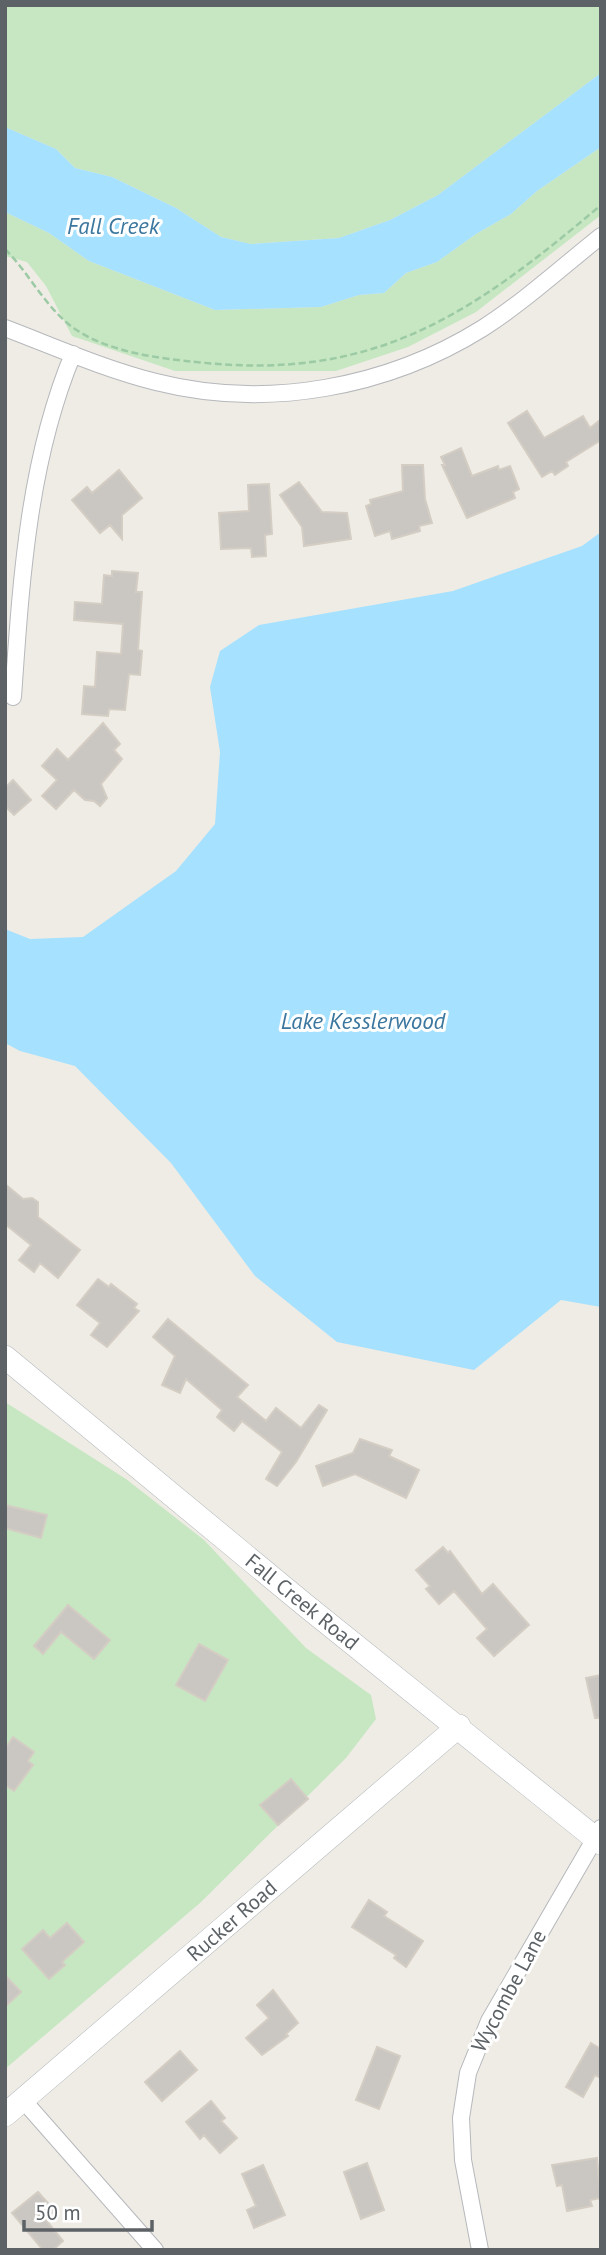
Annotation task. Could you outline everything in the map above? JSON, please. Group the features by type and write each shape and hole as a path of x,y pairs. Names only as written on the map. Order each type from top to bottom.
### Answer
{"main road":[{"name":"Fall Creek Road","path":"5,1357 305,1605 598,1836"},
{"name":"Rucker Road","path":"5,2115 458,1726"}],"street":[{"path":"5,328 143,379 204,391 276,394 345,384 413,364 472,334 515,305 601,236"},
{"path":"13,697 24,573 43,442 58,390 73,354"},
{"name":"Wycombe Lane","path":"480,2250 463,2160 461,2118 468,2073 488,2021 598,1836"},
{"path":"23,2100 155,2250"}],"path":[{"path":"5,249 61,317 94,339 126,351 184,361 256,368 293,366 357,355 440,323 526,267 601,205"}],"green space":[{"path":"5,5 601,5 601,73 438,195 390,220 339,238 251,244 221,237 176,208 112,177 75,168 56,149 5,127"},
{"path":"601,147 601,215 476,312 408,347 336,371 175,371 72,336 46,286 27,262 5,256 5,212 49,233 89,261 215,310 321,307 359,295 384,293 406,273 437,262 476,234 511,214 537,191"},
{"path":"5,1402 126,1479 204,1540 306,1648 371,1695 376,1719 346,1758 200,1903 5,2069"}],"water":[{"name":"Fall Creek","path":"601,73 601,147 537,191 511,214 476,234 437,262 406,273 384,293 359,295 321,307 215,310 89,261 49,233 5,212 5,127 56,149 75,168 112,177 176,208 221,237 251,244 339,238 390,220 438,195"},
{"name":"Lake Kesslerwood","path":"601,532 601,1307 561,1300 474,1370 337,1342 255,1276 171,1163 75,1066 20,1051 5,1043 5,929 30,939 83,937 176,871 215,824 220,752 210,687 220,651 259,625 453,591 582,546"}],"building":[{"path":"527,411 544,438 583,416 590,428 601,419 601,440 566,462 568,466 555,475 552,471 542,477 508,423"},
{"path":"461,448 472,476 498,466 499,470 510,466 519,489 513,492 515,498 467,518 442,465 445,465 441,457"},
{"path":"402,465 423,465 425,499 432,523 419,526 420,531 392,539 390,531 375,536 366,506 371,504 370,500 403,491"},
{"path":"119,470 142,498 122,515 122,539 110,525 100,533 72,500 87,487 92,493"},
{"path":"299,482 322,512 347,513 351,539 304,546 302,527 280,495"},
{"path":"269,484 272,534 265,535 266,556 252,557 251,548 221,549 219,513 249,511 248,485"},
{"path":"112,571 138,573 136,592 142,592 138,650 142,651 140,675 129,674 125,710 109,709 108,716 82,714 84,686 95,687 97,652 121,654 123,624 74,620 75,602 102,604 104,575 112,576"},
{"path":"103,723 120,744 114,750 122,759 101,784 107,798 100,806 94,801 85,800 74,790 56,809 42,796 57,780 42,766 57,749 68,760"},
{"path":"13,780 31,800 14,815 5,806 5,788"},
{"path":"5,1184 23,1199 32,1198 38,1202 38,1217 80,1250 58,1278 40,1263 34,1272 19,1260 31,1245 5,1224"},
{"path":"98,1279 109,1287 111,1284 137,1304 134,1308 139,1311 107,1347 91,1335 100,1323 77,1305"},
{"path":"168,1319 248,1385 237,1397 266,1421 276,1408 301,1428 319,1405 327,1410 296,1462 277,1486 266,1479 282,1452 242,1421 234,1431 217,1417 222,1410 186,1379 180,1393 162,1385 175,1356 153,1337"},
{"path":"360,1439 392,1450 389,1456 419,1470 406,1498 355,1474 323,1486 316,1466 353,1453"},
{"path":"5,1505 47,1515 41,1538 5,1528"},
{"path":"443,1547 448,1553 450,1551 482,1594 493,1584 529,1625 494,1656 477,1638 487,1629 454,1591 439,1604 426,1589 430,1586 416,1570"},
{"path":"68,1605 110,1640 94,1659 61,1632 43,1654 34,1646"},
{"path":"199,1644 228,1660 205,1701 176,1685"},
{"path":"601,1675 601,1718 595,1718 586,1678"},
{"path":"13,1737 34,1752 28,1761 33,1765 14,1791 5,1785 5,1749"},
{"path":"291,1779 308,1799 278,1825 260,1805"},
{"path":"369,1900 387,1912 384,1916 423,1941 406,1967 394,1958 396,1955 352,1927"},
{"path":"67,1923 84,1942 62,1962 65,1965 49,1979 22,1949 43,1930 50,1938"},
{"path":"5,1975 21,1992 5,2007"},
{"path":"273,1990 298,2023 286,2034 288,2036 262,2055 246,2038 269,2018 257,2005"},
{"path":"591,2043 601,2049 601,2078 595,2075 583,2097 566,2087"},
{"path":"377,2047 400,2056 379,2109 356,2100"},
{"path":"180,2051 197,2070 162,2101 145,2082"},
{"path":"211,2101 225,2118 221,2121 237,2138 220,2153 204,2135 200,2139 186,2122"},
{"path":"597,2158 601,2198 590,2200 592,2206 567,2211 562,2185 557,2186 552,2165"},
{"path":"367,2163 384,2210 361,2219 344,2172"},
{"path":"263,2165 285,2215 254,2228 247,2210 256,2206 242,2174"},
{"path":"38,2192 55,2211 45,2219 63,2241 53,2250 43,2250 12,2213"}]}
